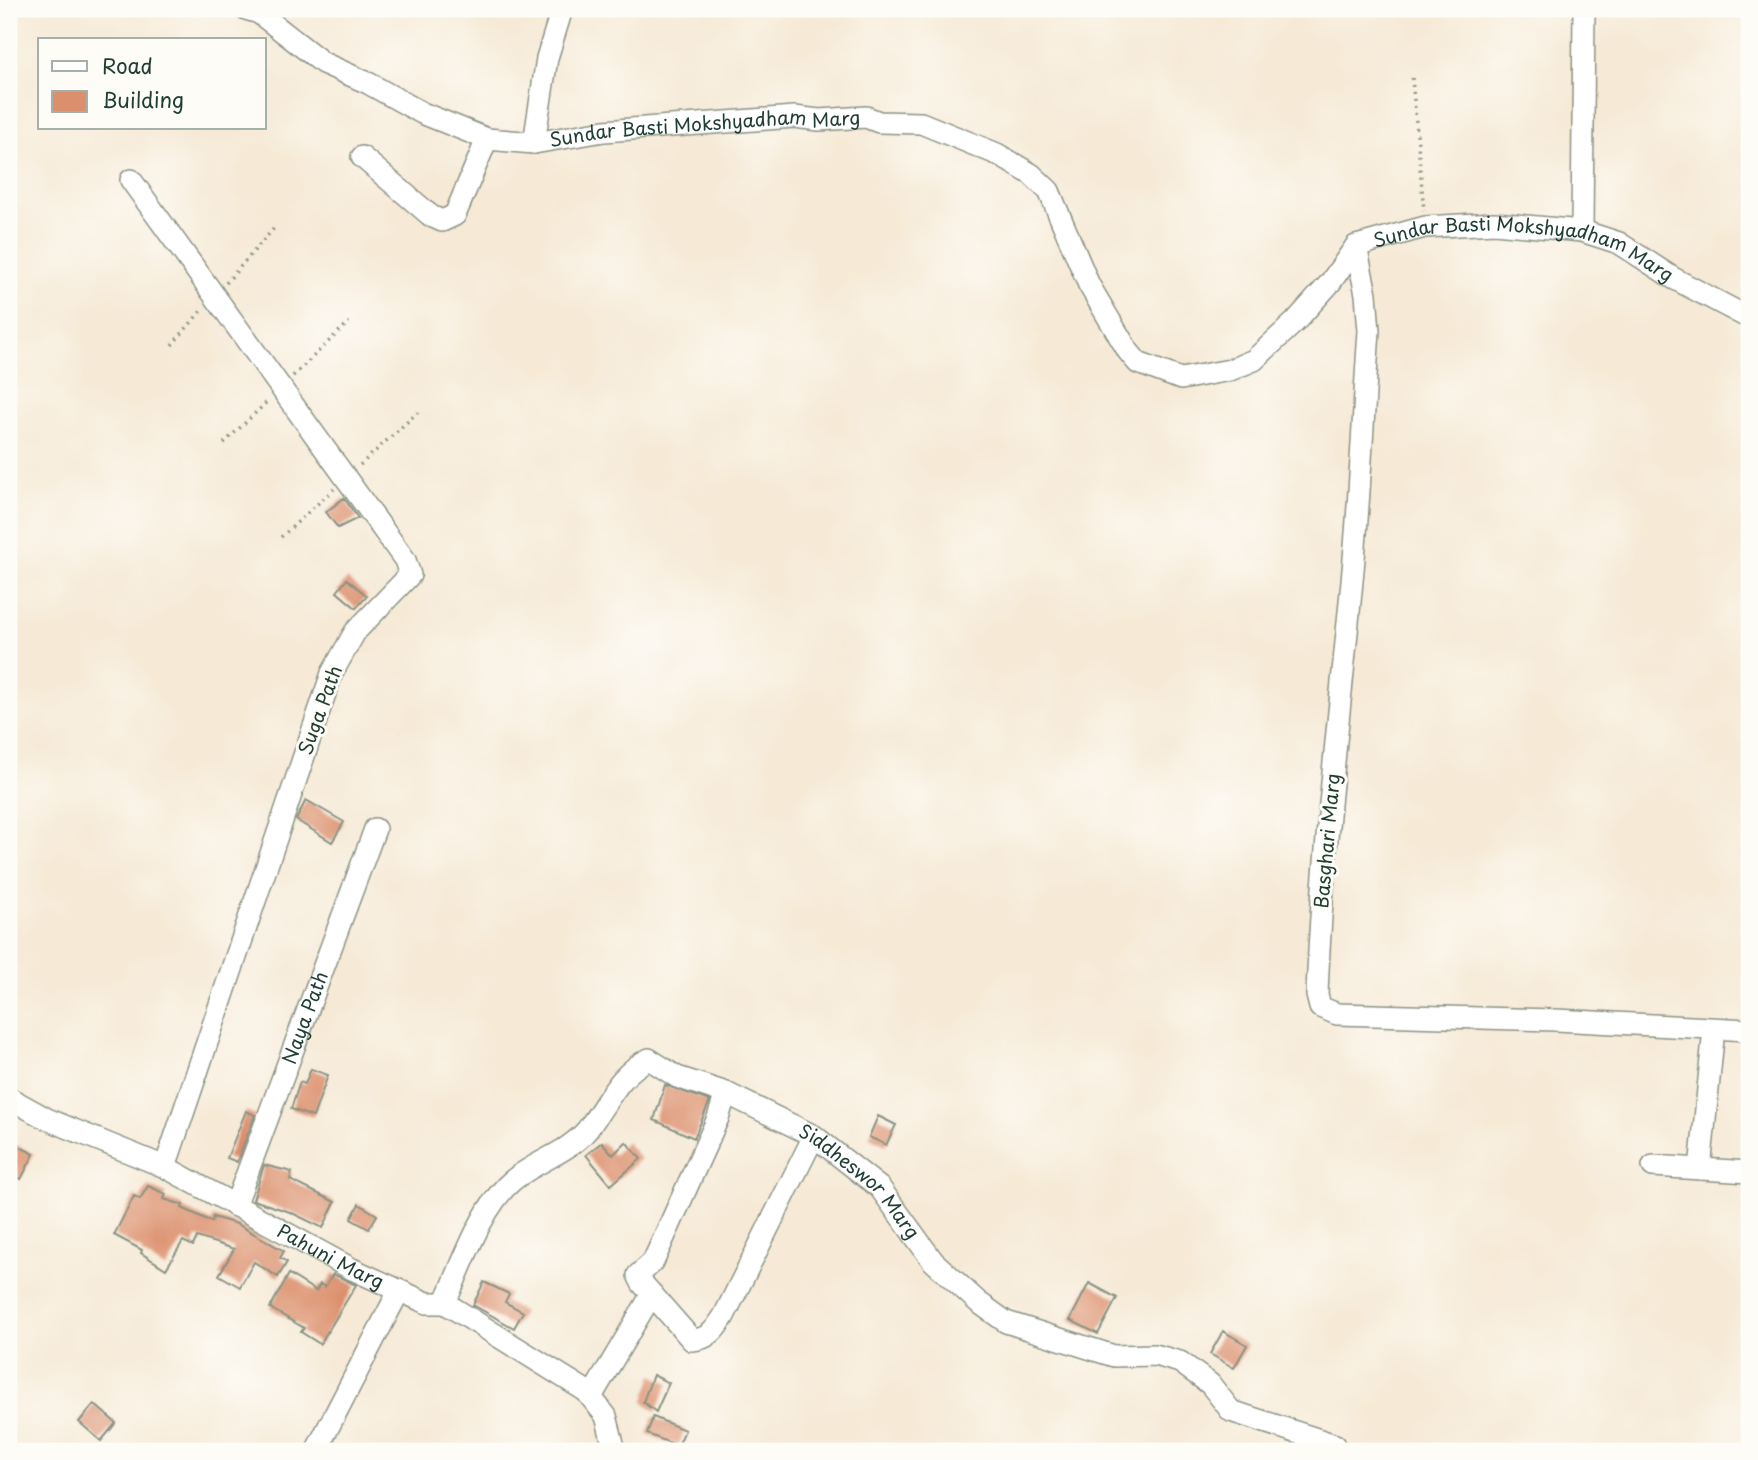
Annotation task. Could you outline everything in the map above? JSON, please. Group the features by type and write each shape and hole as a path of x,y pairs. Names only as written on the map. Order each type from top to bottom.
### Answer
{"street":[{"name":"Sundar Basti Mokshyadham Marg","path":"246,9 259,13 323,64 368,83 422,113 487,139 534,143 604,131 794,117 819,120 866,117 879,122 921,123 997,154 1031,174 1049,191 1089,285 1128,351 1138,363 1181,379 1230,370 1254,360 1295,322 1330,283 1356,246 1425,227 1494,223 1582,231 1619,243 1674,278 1749,318"},
{"path":"534,143 547,58 562,9"},
{"path":"1582,231 1584,9"},
{"path":"362,157 405,191 431,216 442,222 455,215 487,139"},
{"name":"Suga Path","path":"131,180 405,560 410,575 355,632 332,673 165,1167"},
{"name":"Basghari Marg","path":"1356,246 1366,294 1369,331 1352,581 1337,708 1320,914 1317,995 1320,1007 1337,1014 1556,1020 1749,1030"},
{"name":"Naya Path","path":"235,1206 375,829"},
{"path":"1700,1169 1714,1029"},
{"name":"Siddheswor Marg","path":"445,1303 496,1199 523,1172 571,1144 585,1131 631,1068 649,1059 677,1077 726,1093 814,1136 880,1188 933,1261 978,1302 1006,1322 1114,1356 1155,1355 1180,1362 1210,1384 1231,1411 1335,1445 1338,1451"},
{"path":"726,1093 718,1118 653,1262 638,1275 692,1340 703,1339 712,1333 724,1316 814,1136"},
{"name":"Pahuni Marg","path":"9,1098 47,1119 165,1167 399,1291 428,1303 445,1303 586,1391 606,1416 615,1451"},
{"path":"1653,1166 1749,1172"},
{"path":"316,1451 399,1291"},
{"path":"591,1397 652,1294"}],"path":[{"path":"1412,78 1425,227"}],"building":[{"path":"344,498 358,518 338,528 326,512"},
{"path":"347,579 367,596 356,608 337,592"},
{"path":"306,800 344,822 332,842 296,820"},
{"path":"311,1069 328,1075 313,1117 291,1109 300,1082 305,1084"},
{"path":"665,1085 710,1101 694,1138 654,1120"},
{"path":"246,1111 255,1115 237,1162 227,1158"},
{"path":"878,1116 896,1125 886,1145 869,1137"},
{"path":"9,1141 34,1154 21,1179 9,1172"},
{"path":"602,1142 613,1155 626,1142 641,1159 611,1185 586,1155"},
{"path":"264,1165 292,1172 290,1180 335,1202 323,1228 290,1212 253,1200"},
{"path":"148,1186 166,1194 164,1199 183,1205 182,1208 212,1222 213,1217 237,1224 284,1251 280,1258 287,1262 278,1277 254,1262 240,1287 219,1275 234,1249 197,1237 193,1246 183,1241 166,1269 141,1253 142,1250 114,1235 134,1196 140,1199"},
{"path":"359,1204 377,1215 369,1229 351,1219"},
{"path":"289,1274 316,1291 320,1284 325,1287 333,1274 356,1285 320,1344 301,1332 304,1328 270,1308"},
{"path":"484,1282 509,1294 505,1302 523,1312 514,1328 473,1305"},
{"path":"1089,1283 1117,1298 1098,1334 1070,1320"},
{"path":"1223,1331 1247,1345 1234,1368 1210,1354"},
{"path":"653,1375 669,1383 656,1412 643,1402"},
{"path":"94,1404 116,1423 101,1441 79,1422"},
{"path":"653,1417 685,1430 678,1446 647,1434"}]}
